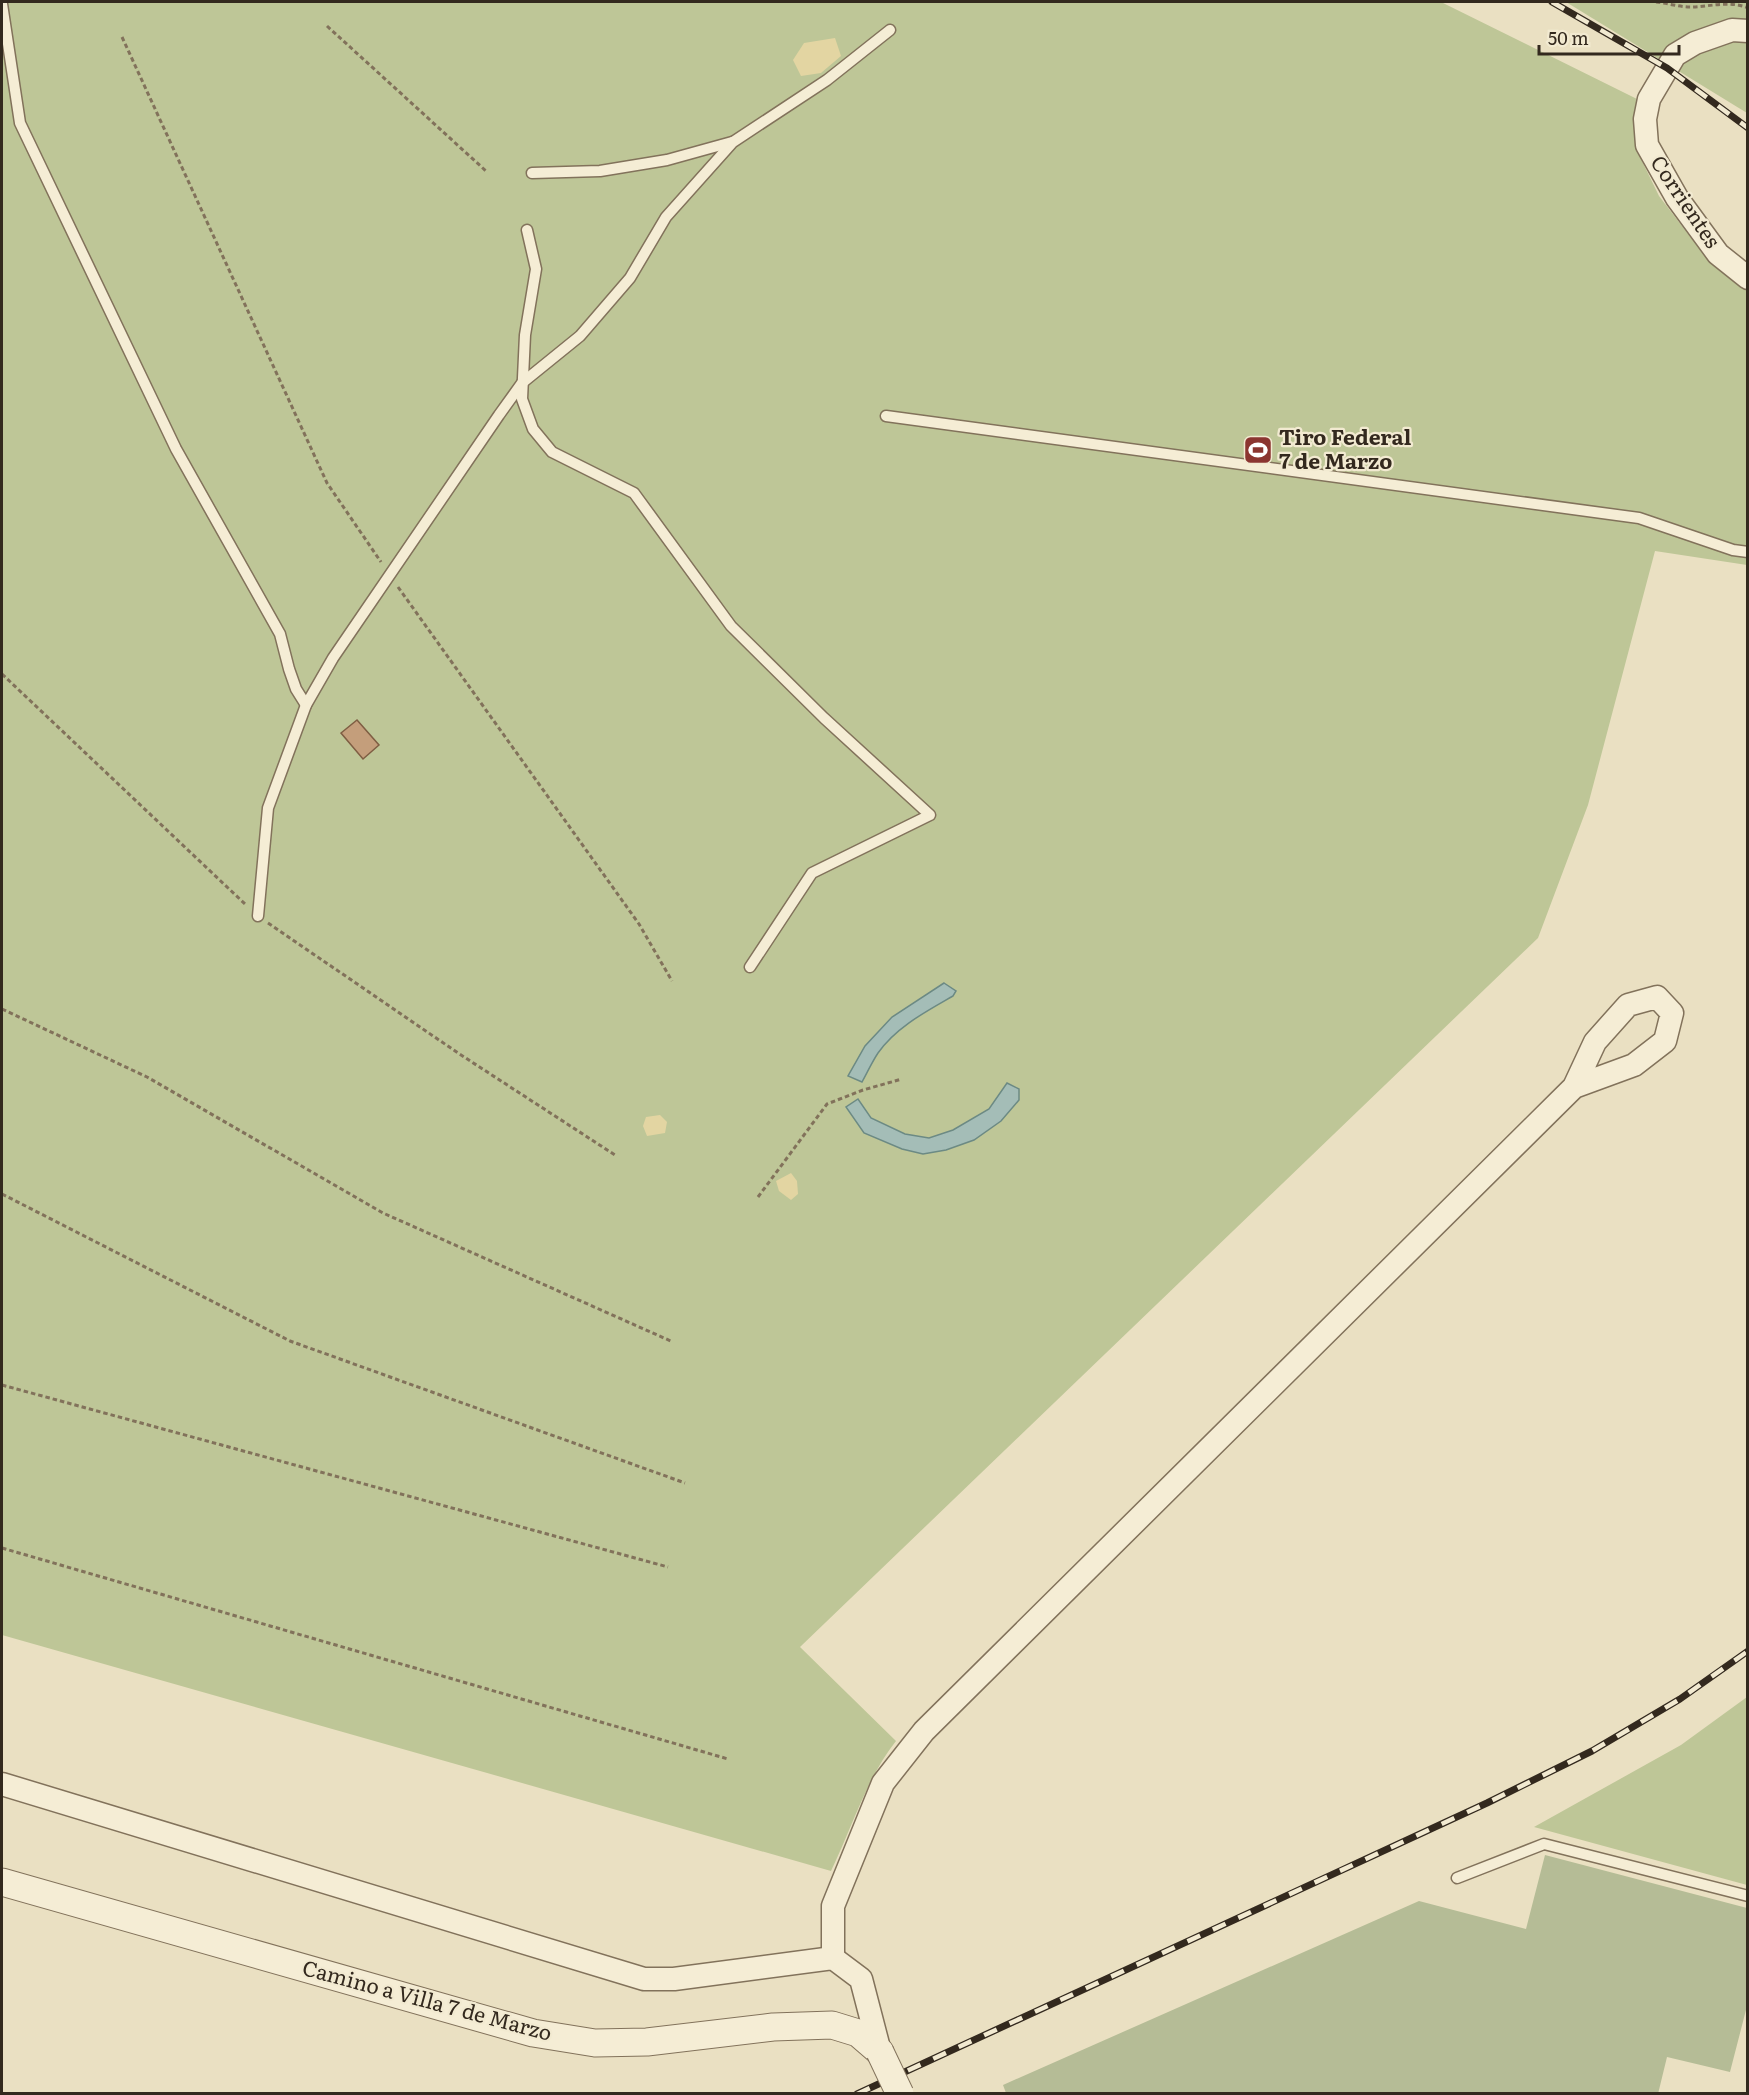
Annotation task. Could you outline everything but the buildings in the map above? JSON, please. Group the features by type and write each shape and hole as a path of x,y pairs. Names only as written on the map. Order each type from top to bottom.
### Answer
{"street":[{"name":"Corrientes","path":"1748,31 1732,30 1695,43 1675,55 1649,99 1646,119 1647,145 1677,198 1718,254 1748,278"},
{"path":"833,1958 833,1906 883,1783 918,1738 1574,1087 1595,1042 1628,1005 1657,997 1672,1013 1665,1041 1634,1065 1574,1087"},
{"path":"2,1784 644,1979 674,1979 833,1958 861,1979 880,2052"},
{"name":"Camino a Villa 7 de Marzo","path":"2,1882 533,2033 595,2043 647,2042 773,2027 832,2025 858,2033 880,2052 900,2094"}],"lane":[{"path":"2,4 20,123 176,449 280,634 296,689 306,705"},
{"path":"258,916 268,808 306,705 333,658 460,470 522,383 580,336 630,278 666,217 733,142 826,80 890,30"},
{"path":"532,173 611,169 667,160 733,142"},
{"path":"527,230 536,269 525,335 522,399 533,429 552,452 634,493 730,626 824,718 930,815 812,873 750,968"},
{"path":"886,417 1639,518 1733,550 1748,552"},
{"path":"1457,1878 1544,1844 1748,1896"}],"path":[{"path":"1656,2 1690,7 1720,2 1748,8"},
{"path":"327,26 486,171"},
{"path":"122,37 327,483 639,924 672,981"},
{"path":"2,674 258,916 458,1053 615,1155"},
{"path":"2,1009 147,1077 383,1214 673,1342"},
{"path":"758,1197 827,1104 863,1090 902,1079"},
{"path":"2,1194 290,1341 685,1483"},
{"path":"2,1385 668,1568"},
{"path":"2,1548 728,1759"}],"green space":[{"path":"2,2 1441,2 1637,99 1634,128 1642,161 1659,196 1705,256 1747,289 1747,565 1655,551 1588,805 1538,938 800,1647 896,1741 868,1787 831,1871 2,1635"},
{"path":"1566,2 1747,2 1747,113"},
{"path":"1747,1697 1747,1885 1534,1827 1681,1745"},
{"path":"1545,1855 1747,1908 1747,2006 1730,2072 1667,2057 1658,2094 1006,2093 1003,2085 1419,1901 1526,1929"}],"sand":[{"path":"835,38 841,56 821,73 801,76 793,60 804,43"},
{"path":"660,1115 667,1122 665,1133 647,1136 643,1126 646,1117"},
{"path":"791,1173 797,1181 798,1194 791,1200 779,1191 776,1181"}],"water":[{"path":"944,983 956,991 953,996 912,1020 894,1035 878,1053 862,1082 848,1076 865,1046 892,1017"},
{"path":"1007,1083 1019,1089 1019,1100 1001,1121 974,1140 946,1150 923,1154 902,1149 864,1133 846,1107 858,1099 871,1118 905,1134 929,1138 953,1130 989,1109"}],"railway":[{"path":"1552,2 1667,68 1748,128"},
{"path":"857,2094 1487,1803 1592,1751 1680,1699 1748,1651"}],"place":[{"name":"Tiro Federal 7 de Marzo","path":"1258,450"}]}
